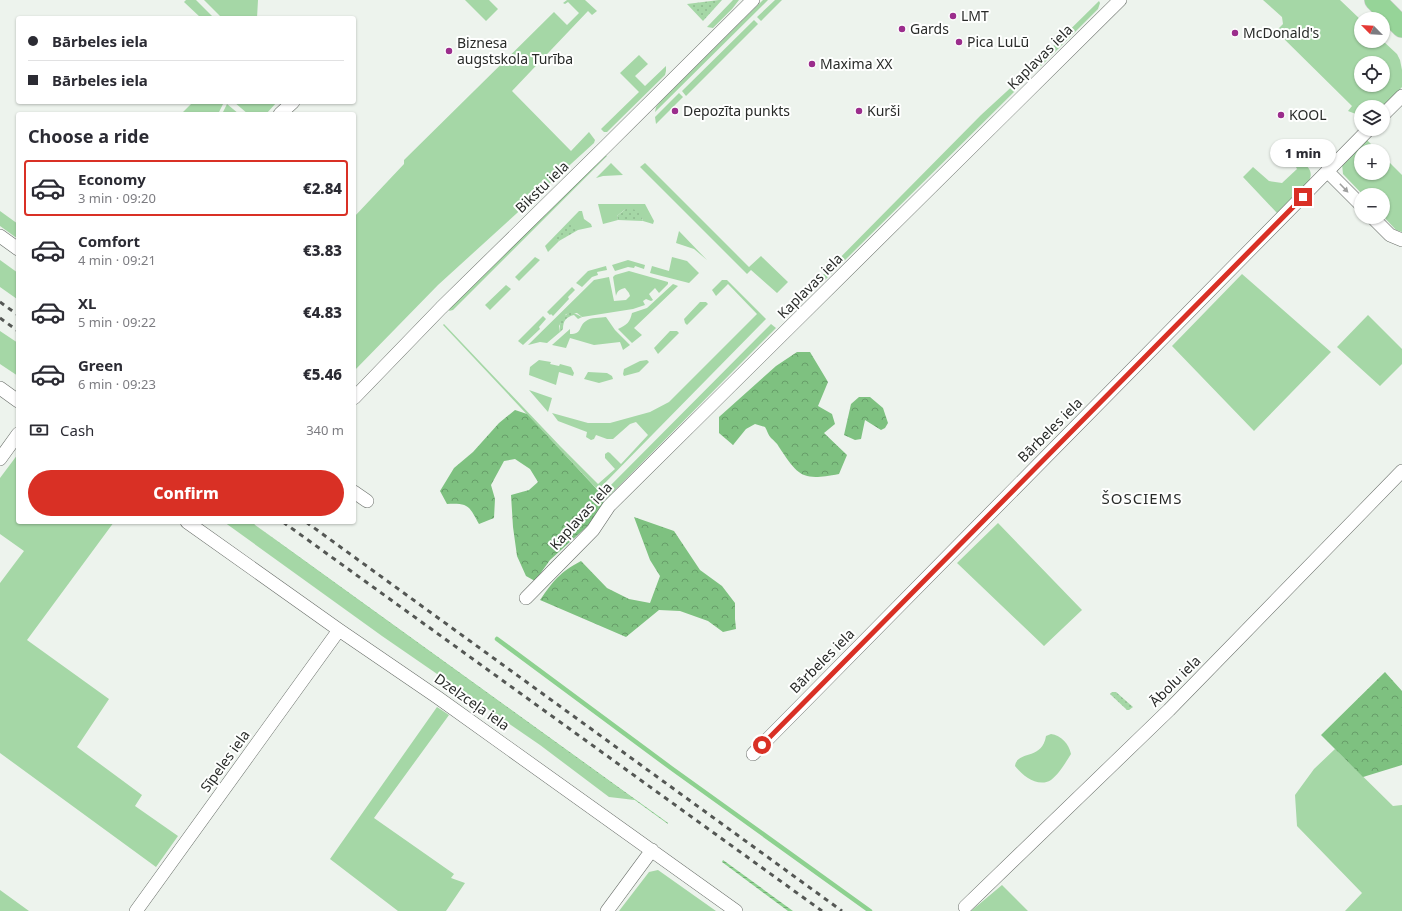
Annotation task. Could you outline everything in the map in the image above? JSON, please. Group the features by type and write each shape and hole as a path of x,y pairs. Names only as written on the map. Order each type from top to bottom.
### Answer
{"highway":[{"path":"1375,0 1402,27"}],"street":[{"name":"Bikstu iela","path":"356,396 445,303 753,0"},
{"name":"Kaplavas iela","path":"526,598 593,530 609,506 1120,0"},
{"path":"1390,108 1402,96"},
{"path":"282,112 291,104"},
{"name":"Bārbeles iela","path":"753,754 1363,136"},
{"path":"1327,171 1354,198"},
{"path":"1379,224 1390,235 1402,240"},
{"path":"0,236 16,248"},
{"path":"0,388 16,400"},
{"path":"0,458 16,437"},
{"name":"Ābolu iela","path":"965,906 1169,710 1402,471"},
{"path":"356,494 366,501"},
{"name":"Dzelzceļa iela","path":"190,524 339,630 437,697 736,911"},
{"name":"Sīpeles iela","path":"136,911 339,630"},
{"path":"607,911 652,850"}],"shaded area":[{"path":"186,0 196,0 212,16 199,16 184,2"},
{"path":"204,0 258,0 257,16 220,16"},
{"path":"465,0 489,0 498,9 486,21"},
{"path":"567,0 585,0 597,11 592,15 588,11 512,91 571,151 589,132 595,140 594,143 438,285 356,369 356,215 404,164 404,160 554,12 567,25 579,13 568,2 565,4 563,3"},
{"path":"722,0 703,21 687,4"},
{"path":"733,0 739,0 713,28 707,27"},
{"path":"763,0 768,0 655,112 656,107 661,101"},
{"path":"775,0 782,0 761,21 757,17"},
{"path":"1263,0 1340,0 1354,13 1354,48 1390,48 1397,54 1400,60 1402,70 1402,87 1390,101 1354,100 1354,113 1348,111 1352,106 1276,31 1283,24 1282,17"},
{"path":"1099,1 1100,3 1098,9 1041,66 1031,68"},
{"path":"754,20 758,24 686,96 682,91"},
{"path":"639,55 648,64 635,76 645,86 666,66 665,75 607,132 604,132 601,129 639,92 620,73"},
{"path":"1018,81 1016,90 822,283 818,280 981,115"},
{"path":"679,93 683,97 656,124 655,117"},
{"path":"191,104 223,104 219,112 183,112"},
{"path":"227,104 237,112 223,112"},
{"path":"236,104 275,104 268,112 246,112"},
{"path":"1367,140 1371,144 1363,144"},
{"path":"1354,152 1354,180 1390,180 1390,163 1402,175 1402,232 1396,230 1390,224 1390,188 1356,188 1343,174 1342,164"},
{"path":"605,155 607,156 453,310 449,311 450,307"},
{"path":"611,163 623,175 603,176 596,178"},
{"path":"645,163 749,267 761,256 788,282 777,293 751,270 747,274 640,167"},
{"path":"1302,163 1310,170 1311,175 1309,181 1263,232 1252,238 1277,213 1243,177 1253,167 1269,181 1282,183 1297,169 1296,167 1298,164"},
{"path":"598,204 645,204 654,221 653,224 643,221 637,213 631,209 627,209 617,216 618,220 603,224"},
{"path":"627,208 633,209 637,212 643,221 618,220 617,216"},
{"path":"0,211 16,223 16,238 0,226"},
{"path":"579,211 582,211 584,219 591,224 592,227 578,230 578,228 557,238 559,241 548,252 545,246"},
{"path":"569,225 574,225 578,228 578,230 559,241 556,238 557,236 561,230"},
{"path":"679,231 707,260 694,249 676,243"},
{"path":"535,257 540,260 519,281 515,277"},
{"path":"672,257 687,261 699,273 689,283 650,273 652,266 669,271"},
{"path":"0,260 16,272 16,298 0,287"},
{"path":"628,260 645,265 644,269 635,266 634,268 628,267 615,271 612,265"},
{"path":"606,266 607,270 597,272 598,275 592,277 582,287 576,283 588,271"},
{"path":"629,271 668,282 668,284 659,293 655,288 649,294 653,300 651,301 646,299 643,301 645,305 633,309 582,317 577,313 566,314 559,326 560,332 547,343 540,342 528,345 594,280 609,277 614,301 626,300 630,296 625,288 619,290 616,296 613,277"},
{"path":"1242,274 1331,352 1254,431 1172,346"},
{"path":"722,280 727,280 766,319 598,490 443,325 444,324 598,484 615,469 605,458 605,454 608,452 610,453 621,464 648,435 636,422 630,424 613,439 607,439 596,435 594,439 591,440 586,437 587,432 558,421 552,413 588,423 610,423 650,412 669,402 757,314 728,284 716,296 712,290"},
{"path":"673,284 678,286 634,328 642,335 632,343 618,329 628,323 632,313 647,308"},
{"path":"506,285 511,289 490,310 485,305"},
{"path":"572,287 575,290 568,297 569,299 553,316 551,314 550,315 547,312"},
{"path":"700,302 706,302 708,304 687,325 684,319"},
{"path":"572,312 582,317 578,319 574,315 567,318 564,322 563,329 560,332 562,319"},
{"path":"1368,315 1402,349 1402,364 1380,386 1337,347"},
{"path":"543,316 546,319 539,327 540,329 523,345 518,341"},
{"path":"606,317 615,330 630,345 623,350 620,342 594,345 570,338 566,348 552,345 570,329 570,334 577,333 588,320"},
{"path":"771,324 776,328 606,499 602,494"},
{"path":"0,331 16,342 16,375 0,364"},
{"path":"670,331 677,331 679,333 658,354 654,348"},
{"path":"539,360 551,362 550,364 559,366 560,364 571,367 574,373 573,376 559,372 556,385 529,375 530,367"},
{"path":"647,360 649,362 639,372 624,376 624,369 640,361"},
{"path":"588,372 607,373 612,376 613,379 599,383 584,379"},
{"path":"529,390 552,398 548,412"},
{"path":"16,457 16,524 113,524 27,640 109,699 77,747 142,795 135,806 178,836 156,867 0,753 0,583 24,551 0,534 0,478"},
{"path":"998,523 1082,610 1044,646 957,563"},
{"path":"227,524 254,524 635,800 609,797 540,745 382,636"},
{"path":"254,524 668,824 285,547"},
{"path":"1112,692 1116,692 1133,707 1127,710 1110,694"},
{"path":"437,707 449,715 374,818 454,874 451,878 465,883 446,911 398,911 330,859"},
{"path":"1051,734 1058,736 1064,741 1071,754 1060,771 1051,780 1041,783 1036,782 1022,774 1015,766 1020,758 1040,749 1044,744 1046,736"},
{"path":"1335,749 1393,806 1402,805 1402,911 1345,911 1362,893 1297,826 1295,795 1314,769"},
{"path":"723,860 793,911 788,911 722,862"},
{"path":"658,870 716,911 619,911 649,872"},
{"path":"1002,885 1028,911 971,911"},
{"path":"0,890 29,911 0,911"}],"green space":[{"path":"797,352 810,352 828,382 818,406 832,414 835,424 824,433 847,455 839,474 817,477 809,476 797,471 770,437 765,427 755,424 746,429 733,445 719,433 719,417 776,366"},
{"path":"859,397 870,397 883,408 888,423 885,428 881,430 865,420 861,439 855,440 844,435 851,404"},
{"path":"515,410 527,414 606,499 593,521 550,560 535,581 526,576 517,556 511,495 529,490 538,482 530,469 515,459 504,461 491,485 495,499 494,518 479,524 468,507 460,504 447,504 440,491 454,468 473,452 499,423"},
{"path":"634,517 674,531 700,570 722,586 735,603 736,629 723,632 708,621 680,611 659,610 626,637 540,600 549,587 567,569 581,561 607,588 629,599 650,603 660,576 650,560"},
{"path":"1385,672 1402,691 1402,765 1363,777 1321,735"}],"waterway":[{"path":"497,639 671,768 870,911"}],"railway":[{"path":"0,302 16,314"},
{"path":"0,318 16,330"},
{"path":"286,524 822,911"},
{"path":"309,524 842,911"}],"place":[{"name":"LMT","path":"953,16"},
{"name":"Gards","path":"902,29"},
{"name":"McDonald's","path":"1235,33"},
{"name":"Pica LuLū","path":"959,42"},
{"name":"Biznesa augstskola Turība","path":"449,51"},
{"name":"Maxima XX","path":"812,64"},
{"name":"Depozīta punkts","path":"675,111"},
{"name":"Kurši","path":"859,111"},
{"name":"KOOL","path":"1281,115"}],"district":[{"name":"ŠOSCIEMS","path":"1142,499"}],"route":[{"path":"762,745 1303,197"}]}
